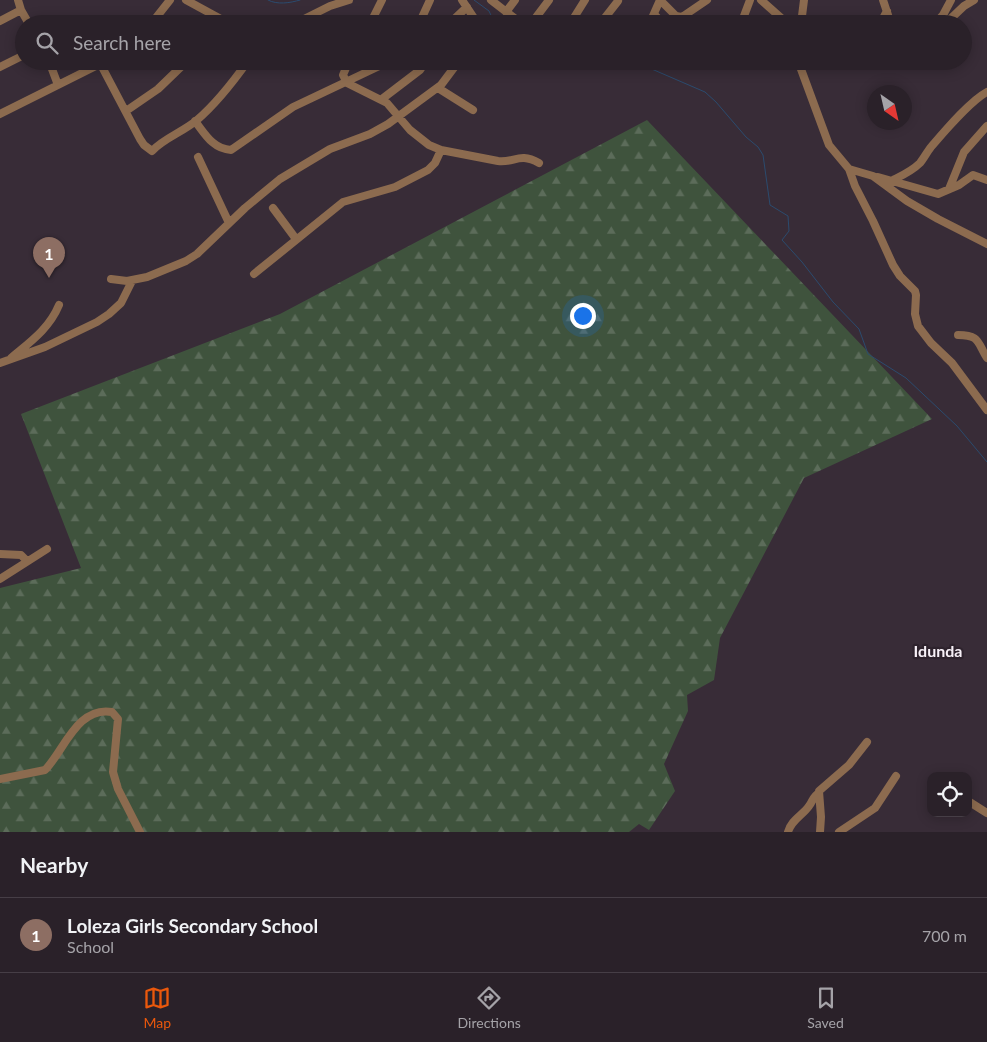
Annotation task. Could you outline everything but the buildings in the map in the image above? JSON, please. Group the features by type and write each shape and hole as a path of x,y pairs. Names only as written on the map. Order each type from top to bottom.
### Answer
{"street":[{"path":"18,0 25,15"},
{"path":"158,15 170,0"},
{"path":"186,0 208,15"},
{"path":"312,15 330,6 349,0"},
{"path":"374,15 382,0"},
{"path":"422,15 430,0"},
{"path":"492,0 510,15"},
{"path":"506,12 515,0"},
{"path":"537,15 549,0"},
{"path":"576,15 585,0"},
{"path":"654,14 660,0 675,15"},
{"path":"685,15 708,0"},
{"path":"744,15 750,0"},
{"path":"761,0 778,15"},
{"path":"802,15 804,0"},
{"path":"882,0 888,15"},
{"path":"943,15 951,0"},
{"path":"954,15 974,0"},
{"path":"607,15 618,1"},
{"path":"455,15 465,3 472,15"},
{"path":"0,21 22,10"},
{"path":"885,15 887,11"},
{"path":"0,67 15,60"},
{"path":"52,70 58,85"},
{"path":"0,114 89,70"},
{"path":"106,70 144,145 152,151 158,145 196,121 225,91 241,70"},
{"path":"126,111 158,89 178,70"},
{"path":"345,70 343,75 347,83 382,99 391,106 415,135 428,145 441,150 503,162 519,157 539,163"},
{"path":"196,121 214,144 224,150 230,150 292,107 372,70"},
{"path":"382,99 420,70"},
{"path":"111,279 132,280 163,272 186,261 197,254 272,185 330,149 377,131 438,88 453,70"},
{"path":"801,70 829,145 849,169 892,265 915,292 915,314 918,326 931,343 952,363 987,410"},
{"path":"438,88 473,110"},
{"path":"894,180 921,162 932,146 956,120 978,98 987,92"},
{"path":"949,188 964,152 987,126"},
{"path":"254,274 343,202 395,186 428,170 435,163 441,150"},
{"path":"198,158 229,223"},
{"path":"849,169 894,180 935,194 941,194 973,176 987,180"},
{"path":"873,176 938,219 987,244"},
{"path":"273,208 296,239"},
{"path":"3,362 45,347 97,322 115,310 126,296 132,280"},
{"path":"3,362 43,331 52,320 59,305"},
{"path":"958,334 970,335 976,338 987,358"},
{"path":"0,578 47,549"},
{"path":"0,554 21,555 27,561"},
{"path":"0,779 45,770 80,723 99,712 112,712 118,719 112,766 114,779 140,832"},
{"path":"788,832 789,827 799,814 808,808 814,795 819,793 849,764 867,742"},
{"path":"840,832 875,808 896,776"},
{"path":"819,793 820,832"},
{"path":"972,804 987,813"}],"green space":[{"path":"647,120 932,419 804,478 720,638 714,680 687,695 688,711 664,764 675,791 649,830 639,824 629,832 0,832 0,588 81,568 21,414 280,314"}],"waterway":[{"path":"268,0 275,3 300,0"},
{"path":"474,0 489,11 491,15"},
{"path":"654,70 705,92 746,137 758,147 763,155 770,205 788,216 789,231 782,240 833,302 859,329 868,354 906,378 957,426 987,462"}],"place":[{"name":"Loleza Girls Secondary School","path":"49,278"}],"district":[{"name":"Idunda","path":"938,650"}]}
